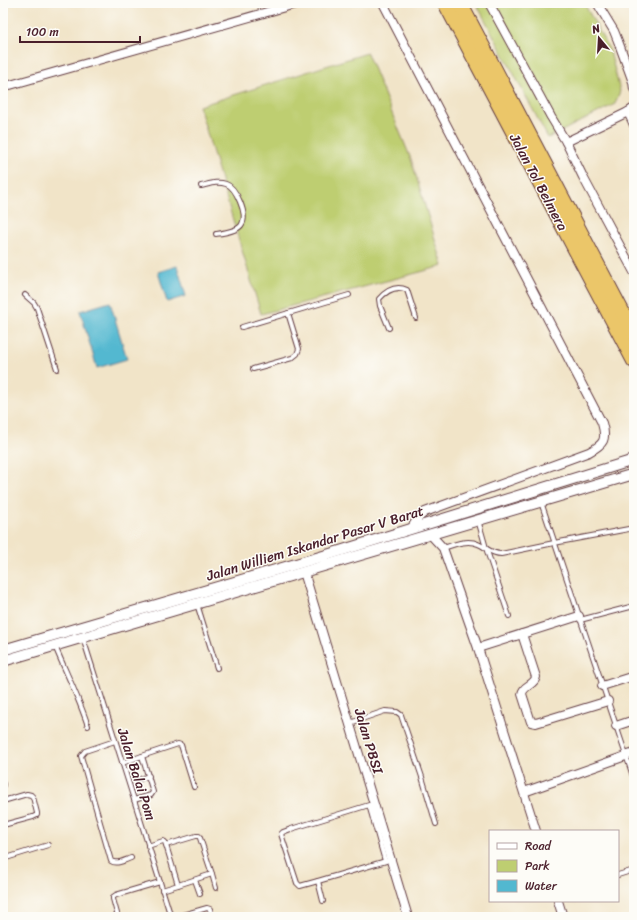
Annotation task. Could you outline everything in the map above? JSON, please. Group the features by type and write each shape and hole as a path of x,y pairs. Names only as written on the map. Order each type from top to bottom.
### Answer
{"highway":[{"name":"Jalan Tol Belmera","path":"445,3 634,361"},
{"name":"Jalan Tol Belmera","path":"460,3 634,334"}],"street":[{"path":"3,87 299,3"},
{"path":"383,3 602,423 604,432 604,440 588,452 425,512 418,518 411,529"},
{"path":"489,3 566,142 634,272"},
{"path":"597,3 614,31 633,82 634,89"},
{"path":"566,142 631,110 634,124"},
{"name":"Jalan Williem Iskandar Pasar V Barat","path":"3,650 81,633 181,603 411,529 634,460"},
{"name":"Jalan Williem Iskandar Pasar V Barat","path":"181,603 197,604 634,474"},
{"path":"430,534 443,548 478,648 536,830"},
{"name":"Jalan PBSI","path":"304,572 350,723 388,861 408,917"},
{"path":"478,648 580,618"},
{"name":"Jalan Williem Iskandar Pasar V Barat","path":"3,661 55,646 81,633"},
{"path":"522,634 536,678 534,682 526,687 522,692 531,722 536,723 608,701"},
{"path":"602,686 634,676"},
{"path":"616,726 634,720"},
{"path":"524,792 630,754"},
{"path":"558,902 563,917"}],"lane":[{"path":"201,186 214,182 225,183 230,185 240,201 243,220 242,224 237,229 216,234"},
{"path":"389,328 380,306 379,298 389,290 398,287 407,290 416,318"},
{"path":"25,295 37,308 57,369"},
{"path":"242,327 349,295"},
{"path":"253,369 292,358 297,354 299,349 288,313"},
{"path":"540,501 616,726 630,754 634,779"},
{"path":"478,520 509,616"},
{"path":"443,548 473,542 491,552 501,554 634,528"},
{"path":"197,604 217,668"},
{"path":"580,618 634,606"},
{"name":"Jalan Balai Pom","path":"81,633 171,917"},
{"path":"55,646 76,693 88,726"},
{"path":"350,723 386,711 397,712 401,715 436,824"},
{"path":"115,740 85,751 81,756 111,861 112,863 116,863 131,858"},
{"path":"122,763 178,744 182,744 194,787"},
{"path":"134,800 153,793 142,756"},
{"path":"137,780 149,776"},
{"path":"3,800 27,794 31,795 33,797 37,815 3,825"},
{"path":"369,805 388,861 318,881 300,886 296,883 281,834 291,829 369,805"},
{"path":"166,845 199,836 216,888"},
{"path":"148,846 165,842 178,885"},
{"path":"3,859 48,845"},
{"path":"619,874 634,870"},
{"path":"162,890 212,874"},
{"path":"195,880 200,894"},
{"path":"318,881 323,901"},
{"path":"118,917 113,901 114,896 160,882"},
{"path":"176,917 207,908 210,909 212,917"}],"green space":[{"path":"476,3 584,3 610,51 620,91 615,104 548,138"},
{"path":"367,53 411,159 443,266 261,314 199,106"}],"water":[{"path":"177,266 186,296 167,302 158,272"},
{"path":"110,302 127,359 97,368 80,311"}]}
